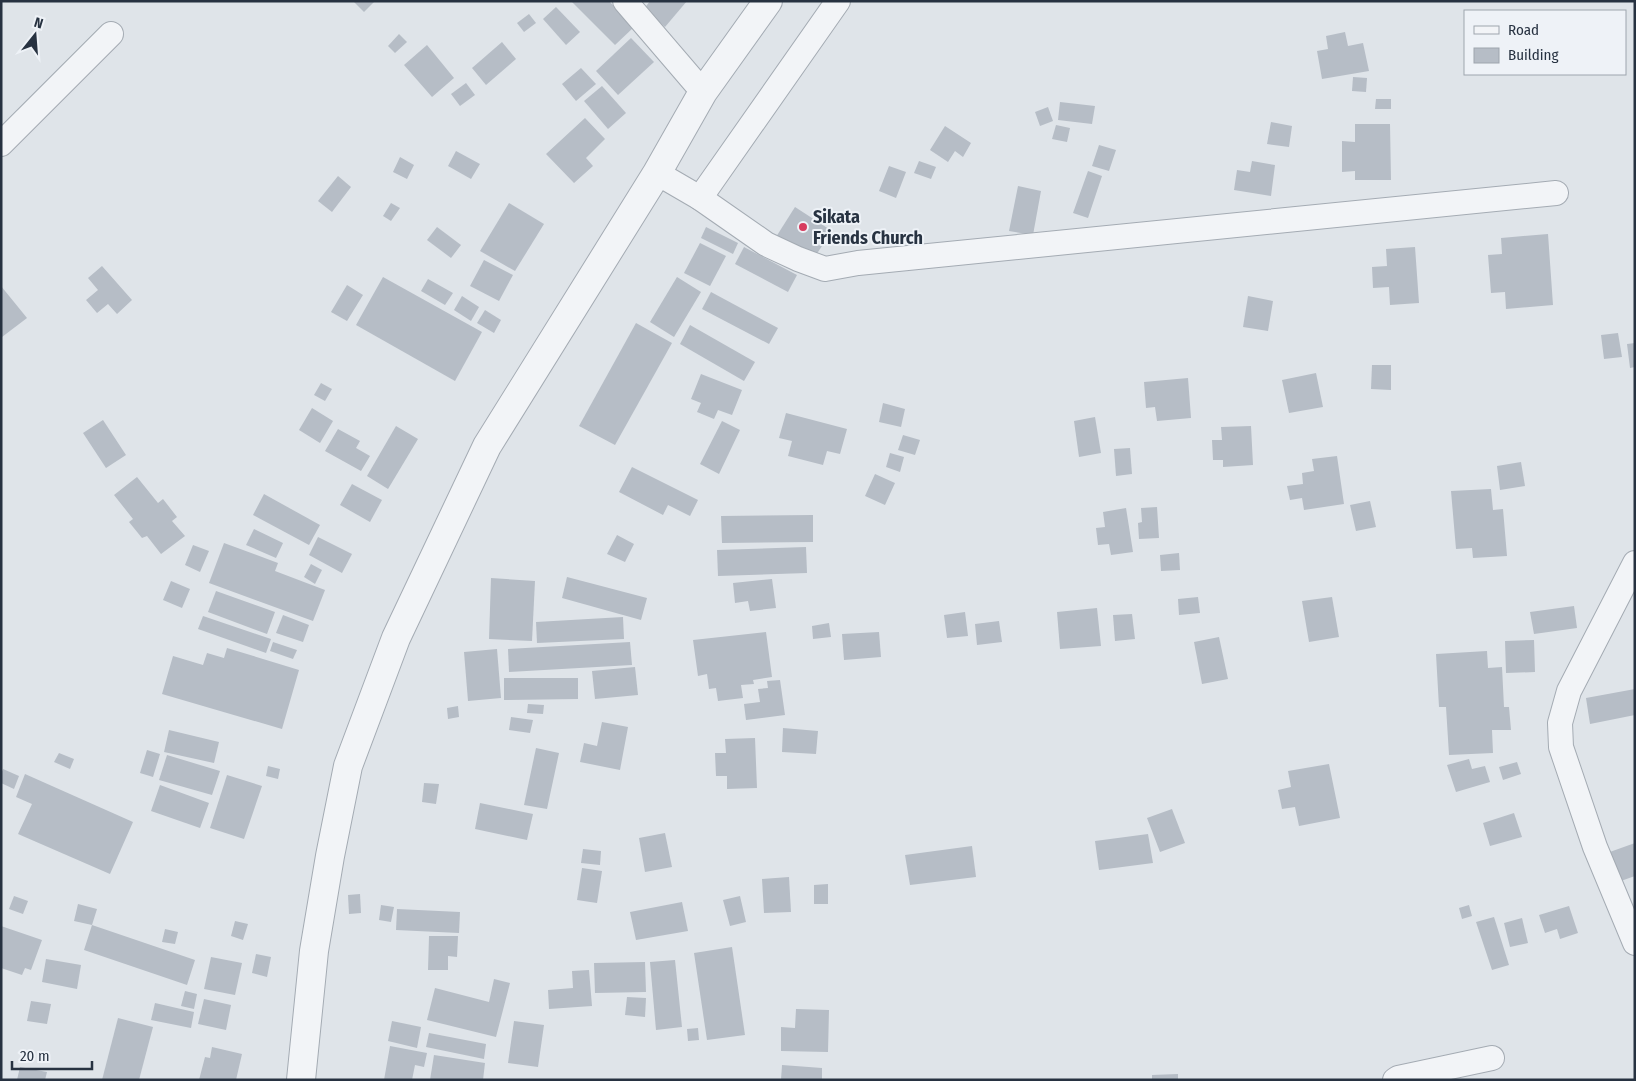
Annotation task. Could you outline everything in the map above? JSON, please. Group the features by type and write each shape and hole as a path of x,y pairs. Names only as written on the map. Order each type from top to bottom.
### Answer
{"street":[{"path":"625,1 704,92"},
{"path":"301,1080 314,951 348,766 396,638 487,446 657,173 704,92 768,1"},
{"path":"700,198 838,1"},
{"path":"1,144 111,34"},
{"path":"657,173 700,198 766,244 825,269 858,263 1556,193"},
{"path":"1635,563 1569,691 1560,723 1561,747 1595,847 1635,943"},
{"path":"1395,1080 1492,1058"}],"building":[{"path":"353,1 375,1 364,12"},
{"path":"571,1 609,1 634,27 615,45"},
{"path":"650,1 687,1 665,27 644,9"},
{"path":"556,7 580,32 566,45 543,19"},
{"path":"529,14 536,23 524,32 517,23"},
{"path":"1345,32 1348,46 1363,43 1369,71 1322,79 1317,51 1328,49 1326,36"},
{"path":"399,34 407,42 395,53 388,46"},
{"path":"631,38 654,62 618,95 596,71"},
{"path":"502,42 516,59 486,85 472,68"},
{"path":"427,45 454,78 432,97 404,65"},
{"path":"581,68 596,84 576,101 562,84"},
{"path":"1353,77 1367,78 1366,92 1352,91"},
{"path":"466,83 475,95 460,106 451,94"},
{"path":"602,86 626,113 608,129 584,101"},
{"path":"1376,99 1391,99 1391,109 1375,109"},
{"path":"1060,102 1095,106 1092,124 1058,120"},
{"path":"1048,107 1053,121 1040,126 1035,112"},
{"path":"585,118 605,139 586,158 593,166 574,183 546,154"},
{"path":"1271,122 1292,126 1289,147 1267,144"},
{"path":"1355,124 1390,124 1391,180 1355,180 1355,171 1342,172 1342,141 1355,142"},
{"path":"1056,125 1070,128 1067,142 1052,139"},
{"path":"945,126 971,143 963,157 955,151 948,162 930,150"},
{"path":"1099,145 1116,150 1109,171 1092,166"},
{"path":"456,151 480,164 471,179 448,166"},
{"path":"400,157 414,165 407,179 393,172"},
{"path":"919,161 936,167 931,179 914,173"},
{"path":"1252,161 1275,165 1271,196 1234,190 1237,170 1250,172"},
{"path":"889,166 906,172 896,198 879,191"},
{"path":"1088,171 1102,176 1088,218 1073,213"},
{"path":"338,176 351,187 332,212 318,201"},
{"path":"1018,186 1041,191 1033,235 1009,231"},
{"path":"391,203 400,208 391,221 383,216"},
{"path":"509,203 544,224 515,271 480,251"},
{"path":"795,207 832,231 812,261 776,237"},
{"path":"437,227 461,245 451,258 427,240"},
{"path":"706,227 738,243 733,254 701,238"},
{"path":"1548,234 1553,305 1506,309 1505,292 1491,293 1488,255 1502,254 1501,238"},
{"path":"700,243 726,256 710,286 684,273"},
{"path":"744,247 797,275 788,292 735,264"},
{"path":"1415,247 1419,303 1390,305 1389,287 1373,288 1372,267 1387,266 1386,249"},
{"path":"484,260 513,275 499,301 470,286"},
{"path":"102,266 132,300 117,314 108,304 97,313 86,300 98,290 88,278"},
{"path":"383,277 482,332 455,381 356,325"},
{"path":"677,277 701,292 674,337 650,322"},
{"path":"428,279 453,293 445,305 421,291"},
{"path":"347,285 363,295 347,321 331,312"},
{"path":"1,286 27,318 2,337 1,335"},
{"path":"711,292 778,328 769,344 702,309"},
{"path":"462,296 479,307 471,321 454,310"},
{"path":"1248,296 1273,301 1268,331 1243,327"},
{"path":"485,310 501,320 494,333 477,323"},
{"path":"636,323 672,343 615,445 579,426"},
{"path":"690,325 755,362 744,381 680,344"},
{"path":"1618,333 1622,357 1604,359 1601,335"},
{"path":"1635,343 1635,367 1630,368 1627,344"},
{"path":"1372,365 1391,365 1391,390 1371,389"},
{"path":"1316,373 1323,407 1289,413 1282,380"},
{"path":"701,374 742,390 732,415 718,410 714,419 697,412 701,403 691,399"},
{"path":"1188,378 1191,418 1157,421 1155,407 1146,408 1144,382"},
{"path":"321,383 332,389 325,401 314,395"},
{"path":"883,403 905,409 901,427 879,422"},
{"path":"312,408 333,421 320,443 299,430"},
{"path":"786,413 847,429 840,454 827,451 823,465 788,456 792,441 779,438"},
{"path":"1095,417 1101,453 1079,457 1074,421"},
{"path":"103,420 126,455 106,468 83,433"},
{"path":"722,421 740,430 719,474 700,464"},
{"path":"396,426 418,439 388,489 367,476"},
{"path":"1251,426 1253,465 1223,467 1223,460 1213,460 1212,440 1222,440 1221,427"},
{"path":"338,429 360,441 356,448 370,456 361,471 325,451"},
{"path":"903,435 920,440 915,455 898,450"},
{"path":"1130,448 1132,474 1116,476 1114,449"},
{"path":"890,453 904,457 900,472 886,467"},
{"path":"1337,456 1344,504 1304,510 1302,498 1290,500 1287,486 1303,484 1302,473 1314,471 1312,459"},
{"path":"1521,462 1525,486 1500,490 1497,466"},
{"path":"632,467 698,500 690,516 668,505 663,515 619,492"},
{"path":"875,474 895,483 885,505 865,496"},
{"path":"137,477 158,503 163,499 177,517 172,521 185,536 161,554 147,536 142,538 129,522 133,519 114,495"},
{"path":"352,484 382,500 370,522 340,505"},
{"path":"1491,489 1493,510 1503,509 1507,556 1473,558 1472,548 1456,549 1451,491"},
{"path":"264,494 320,525 309,545 253,515"},
{"path":"1370,501 1376,527 1356,531 1350,505"},
{"path":"1157,507 1159,538 1139,539 1138,523 1142,522 1141,508"},
{"path":"1126,508 1133,552 1111,555 1109,544 1098,545 1096,528 1105,527 1103,512"},
{"path":"813,515 813,542 722,543 721,516"},
{"path":"254,529 283,543 276,558 246,545"},
{"path":"617,535 634,544 625,562 607,554"},
{"path":"318,537 352,554 342,573 309,555"},
{"path":"224,543 278,563 275,571 325,590 313,621 209,583"},
{"path":"193,545 209,551 200,572 185,565"},
{"path":"806,547 807,573 718,576 717,550"},
{"path":"1179,553 1180,570 1161,571 1160,555"},
{"path":"311,564 322,570 315,584 304,577"},
{"path":"567,577 647,598 641,620 562,598"},
{"path":"491,578 535,581 532,641 489,639"},
{"path":"772,579 776,608 750,611 748,601 735,603 733,583"},
{"path":"171,581 190,589 182,608 163,600"},
{"path":"216,591 275,612 267,634 208,612"},
{"path":"1198,597 1200,613 1179,615 1178,599"},
{"path":"1332,597 1339,637 1309,642 1302,601"},
{"path":"1574,606 1577,628 1534,634 1530,612"},
{"path":"1097,608 1101,646 1060,649 1057,612"},
{"path":"965,612 968,636 947,638 944,615"},
{"path":"1132,614 1135,639 1115,641 1113,615"},
{"path":"283,615 309,625 303,642 276,633"},
{"path":"203,616 271,639 266,653 198,629"},
{"path":"623,617 624,639 537,643 536,622"},
{"path":"999,621 1002,642 977,645 975,624"},
{"path":"829,623 831,637 813,639 812,626"},
{"path":"766,632 772,677 753,680 754,684 741,685 743,698 718,701 716,688 709,689 707,674 698,676 693,640"},
{"path":"879,632 881,657 844,660 842,634"},
{"path":"1219,637 1228,679 1202,684 1194,642"},
{"path":"1534,640 1535,672 1506,673 1505,641"},
{"path":"273,642 297,650 293,659 270,651"},
{"path":"630,642 632,665 509,672 508,649"},
{"path":"227,648 299,670 282,729 162,694 173,656 203,665 207,653 224,658"},
{"path":"497,649 501,698 468,701 464,652"},
{"path":"1487,651 1488,668 1502,667 1504,707 1509,707 1511,730 1492,730 1493,753 1449,755 1446,707 1439,707 1436,654"},
{"path":"635,667 638,695 595,699 592,671"},
{"path":"504,678 578,678 578,699 504,700"},
{"path":"780,680 785,715 746,720 744,704 760,702 758,689 768,688 767,681"},
{"path":"1635,689 1635,715 1590,724 1586,698"},
{"path":"528,704 544,705 543,714 527,713"},
{"path":"458,706 459,717 448,719 447,708"},
{"path":"511,717 533,720 530,733 509,730"},
{"path":"602,722 628,727 620,770 580,762 584,743 597,746"},
{"path":"783,728 818,731 816,754 782,752"},
{"path":"169,730 219,742 214,763 164,752"},
{"path":"755,738 757,788 727,789 727,776 716,776 715,753 726,753 725,739"},
{"path":"536,748 559,753 547,809 524,805"},
{"path":"147,750 160,754 153,777 140,773"},
{"path":"59,753 74,759 70,769 54,762"},
{"path":"167,755 220,771 212,795 159,780"},
{"path":"1469,759 1472,769 1485,766 1490,782 1456,792 1447,765"},
{"path":"1517,762 1521,774 1503,780 1499,767"},
{"path":"1329,764 1340,818 1299,826 1295,807 1282,809 1278,790 1291,787 1288,771"},
{"path":"268,766 280,769 278,779 266,776"},
{"path":"3,769 19,776 14,789 1,783"},
{"path":"25,774 133,822 110,874 18,834 32,804 16,797"},
{"path":"227,775 262,786 244,839 210,828"},
{"path":"424,783 439,784 436,804 422,802"},
{"path":"160,785 209,803 200,828 151,811"},
{"path":"480,803 533,814 527,840 475,829"},
{"path":"1172,809 1185,843 1160,852 1147,818"},
{"path":"1514,813 1522,837 1490,846 1483,823"},
{"path":"665,833 672,867 645,872 639,838"},
{"path":"1148,834 1153,863 1099,870 1095,841"},
{"path":"1635,843 1635,876 1618,882 1607,853"},
{"path":"972,846 976,877 910,885 905,855"},
{"path":"583,849 601,851 600,865 581,863"},
{"path":"582,868 602,871 597,903 577,900"},
{"path":"789,877 791,912 764,913 762,879"},
{"path":"828,884 828,904 814,904 814,885"},
{"path":"360,894 361,913 349,914 348,895"},
{"path":"14,896 28,901 23,914 9,909"},
{"path":"740,896 746,922 730,926 723,900"},
{"path":"682,902 688,931 636,940 630,912"},
{"path":"78,904 97,909 92,925 74,921"},
{"path":"381,905 394,907 391,922 379,920"},
{"path":"1469,905 1472,916 1462,919 1459,908"},
{"path":"1569,906 1578,933 1560,939 1557,929 1545,933 1539,915"},
{"path":"397,909 460,912 459,933 396,930"},
{"path":"1494,917 1509,965 1492,970 1476,922"},
{"path":"1522,918 1528,943 1510,947 1504,923"},
{"path":"235,921 248,924 243,940 231,936"},
{"path":"92,925 195,960 187,985 84,950"},
{"path":"1,926 42,940 31,970 25,968 22,975 1,968"},
{"path":"165,929 178,932 175,944 162,942"},
{"path":"429,936 458,936 457,957 448,956 448,970 428,970"},
{"path":"732,947 745,1035 707,1040 694,953"},
{"path":"256,954 271,957 267,977 252,973"},
{"path":"211,957 242,963 235,995 204,989"},
{"path":"46,959 81,965 77,989 42,982"},
{"path":"675,960 682,1027 656,1030 650,962"},
{"path":"645,962 646,992 595,993 594,963"},
{"path":"589,970 592,1006 549,1009 548,990 573,988 572,971"},
{"path":"494,979 510,983 496,1037 427,1020 435,988 489,1002"},
{"path":"185,991 197,994 194,1009 181,1006"},
{"path":"627,997 646,998 645,1017 625,1015"},
{"path":"204,999 231,1005 226,1030 198,1024"},
{"path":"31,1001 51,1004 47,1024 27,1021"},
{"path":"155,1003 194,1012 191,1028 151,1020"},
{"path":"796,1009 829,1010 828,1052 781,1051 781,1027 795,1028"},
{"path":"118,1018 153,1027 139,1080 102,1080"},
{"path":"392,1021 421,1027 417,1048 388,1041"},
{"path":"514,1021 544,1025 538,1067 508,1063"},
{"path":"698,1028 699,1040 688,1041 687,1029"},
{"path":"429,1033 486,1044 484,1059 426,1047"},
{"path":"390,1046 427,1053 424,1067 415,1065 412,1080 384,1080"},
{"path":"212,1047 242,1054 236,1080 199,1080 205,1057 210,1058"},
{"path":"434,1055 485,1063 483,1080 430,1080"},
{"path":"782,1065 822,1068 822,1080 781,1080"},
{"path":"20,1067 47,1072 45,1080 17,1080"},
{"path":"1178,1074 1178,1080 1152,1080 1152,1075"}],"place":[{"name":"Sikata Friends Church","path":"803,227"}]}
